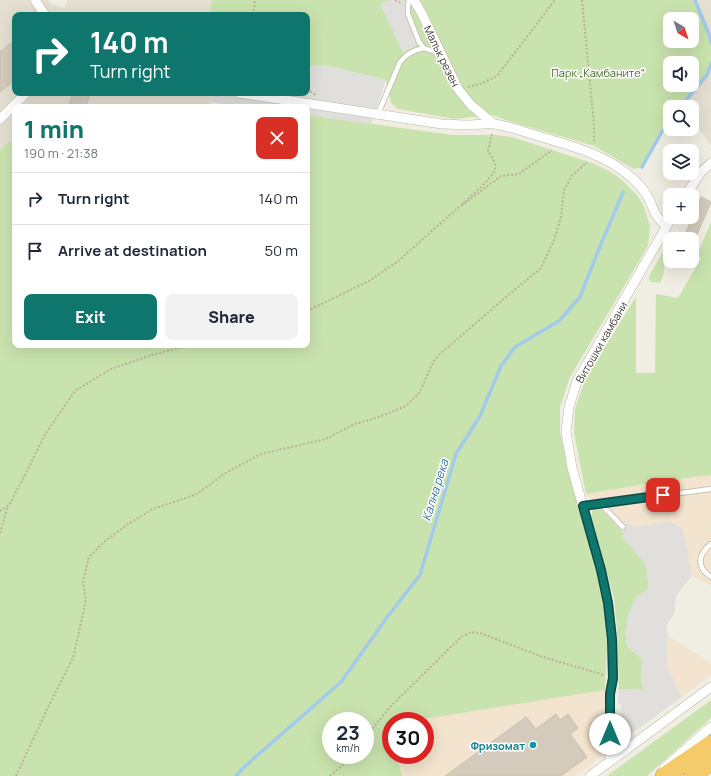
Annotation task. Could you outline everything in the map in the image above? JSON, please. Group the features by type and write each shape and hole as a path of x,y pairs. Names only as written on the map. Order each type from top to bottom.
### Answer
{"highway":[{"path":"664,776 711,744"},
{"path":"692,776 711,761"}],"street":[{"path":"35,0 43,12"},
{"name":"Малък резен","path":"414,0 458,89 471,105 494,124"},
{"path":"15,104 23,96"},
{"path":"259,96 442,124 494,124 513,128 562,143 594,154 616,166 631,177 641,186 659,220 667,226"},
{"path":"0,119 12,107"},
{"path":"690,188 700,173 711,163"},
{"name":"Витошки камбани","path":"610,761 610,694 613,678 612,639 608,603 601,570 572,468 566,432 569,407 577,381 667,226"},
{"path":"590,776 711,687"},
{"path":"656,776 672,760 711,727"}],"lane":[{"path":"409,0 408,14 419,42 424,48 442,55"},
{"path":"378,114 400,62 404,57 415,50 424,48"},
{"path":"583,506 711,489"},
{"path":"600,504 623,527"},
{"path":"711,544 701,555 701,565 704,571 711,576"}],"path":[{"path":"253,12 255,0"},
{"path":"458,89 482,83 497,76 555,0"},
{"path":"16,776 73,658 86,600 84,581 89,557 105,541 128,524 153,509 197,494 224,474 261,454 326,439 355,424 379,417 406,406 420,392 433,362 439,355 541,268 554,240 561,216 564,190 572,176 594,154 594,125 582,0"},
{"path":"310,310 369,281 397,262 487,181 495,169 494,161 488,151 494,124"},
{"path":"452,213 501,176 519,174 562,143"},
{"path":"0,533 9,505 44,436 75,391 111,369 178,348"},
{"path":"0,511 9,505"},
{"path":"374,727 390,707 461,637 471,632 480,633 543,657 613,678"},
{"path":"330,776 344,764"}],"shaded area":[{"path":"0,0 48,0 51,4 64,8 68,0 212,0 210,12 12,12 12,96 211,96 209,104 12,104 12,139 0,150"},
{"path":"389,0 404,0 423,43 403,52 380,4"},
{"path":"695,0 711,0 711,43 710,37"},
{"path":"711,64 711,146 699,129 699,100 686,100 693,92 699,92 699,85 707,75"},
{"path":"310,65 324,65 386,80 371,124 310,115 310,104 225,104 210,102 211,96 310,96"},
{"path":"711,475 711,585 692,576 687,556 669,521 636,527 627,523 621,529 586,494 663,481"},
{"path":"669,521 683,529 692,576 676,596 674,614 666,626 668,636 667,667 682,697 624,739 619,737 618,731 622,725 621,706 618,702 619,690 643,689 641,680 642,659 627,646 625,633 628,615 636,598 649,588 646,564 623,538 624,533 621,529 627,523 636,527"},
{"path":"668,636 711,663 711,675 682,697 667,668"},
{"path":"605,690 605,754 575,776 402,776 399,764 434,764 434,717"}],"green space":[{"name":"Парк „Камбаните“","path":"212,0 695,0 711,43 711,64 707,75 699,84 699,56 663,56 663,92 693,92 686,100 663,100 663,129 642,167 634,169 594,146 508,121 493,115 454,119 398,109 391,103 386,80 324,65 310,65 310,12 210,12"},
{"path":"310,115 453,135 496,135 512,137 592,163 611,172 622,180 637,195 644,207 650,226 648,246 570,377 560,407 560,432 568,467 597,568 604,602 607,639 605,690 434,717 434,712 382,712 382,764 399,764 402,776 0,776 0,150 12,139 12,348 310,348"},
{"path":"711,222 711,475 663,481 586,494 574,433 575,409 585,380 636,297 636,373 655,373 656,294 678,298 695,268 699,268 699,261 701,258 699,256 699,250"},
{"path":"663,252 663,268 664,268 660,283 651,282 649,276"},
{"path":"598,506 624,533 623,538 646,564 649,588 636,598 628,615 627,646 642,659 641,680 643,689 619,690 617,629 614,599 591,516 593,509"},
{"path":"711,700 711,718 647,776 607,776"}],"building":[{"path":"12,42 12,82 0,92 0,52"},
{"path":"72,96 89,96 87,104 69,104"},
{"path":"701,197 711,202 698,232 686,232 689,224 699,224 699,202"},
{"name":"Фризомат","path":"556,714 560,720 568,714 578,728 570,734 587,757 561,776 445,776 526,717 536,729"}],"waterway":[{"name":"Кална река","path":"695,0 711,43"},
{"name":"Кална река","path":"686,100 707,75 711,64"},
{"name":"Кална река","path":"642,167 663,130"},
{"name":"Кална река","path":"236,776 242,769 341,682 388,616 420,575 456,454 480,416 501,366 515,347 559,321 580,297 623,192"}],"place":[{"name":"Фризомат","path":"533,745"}],"route":[{"path":"610,734 610,694 613,678 612,639 608,603 601,570 583,506 663,495"}]}
